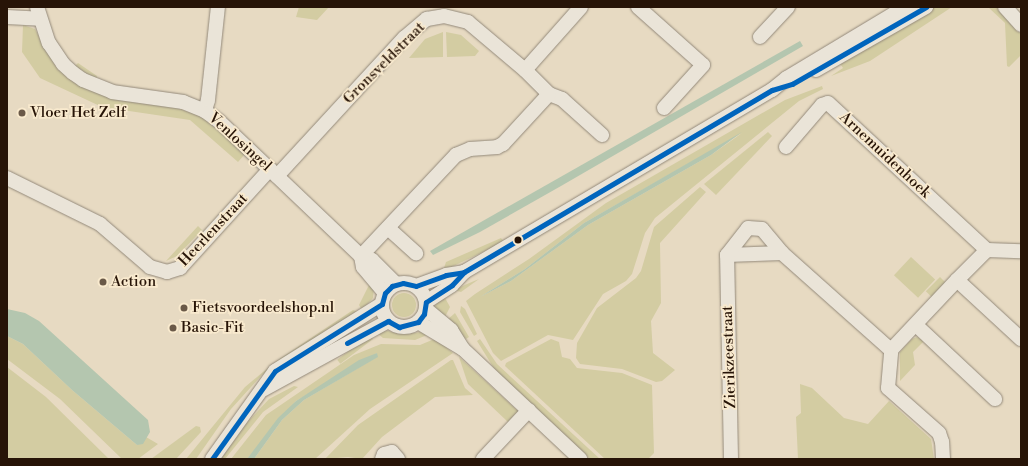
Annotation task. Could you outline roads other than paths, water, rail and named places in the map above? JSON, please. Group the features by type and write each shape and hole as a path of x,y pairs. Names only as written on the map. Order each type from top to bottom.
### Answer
{"street":[{"path":"205,111 218,7"},
{"path":"525,70 581,7"},
{"path":"638,7 703,65 664,108"},
{"path":"760,37 788,7"},
{"path":"264,389 388,321 406,327 418,322 426,305 452,285 464,272 772,90 786,78 906,7"},
{"path":"772,90 792,84 926,7"},
{"path":"1005,7 1021,25"},
{"name":"Gronsveldstraat","path":"274,172 404,38 427,19 444,11 468,22 525,70 549,94 562,99 602,135"},
{"path":"7,17 38,13"},
{"name":"Venlosingel","path":"38,13 56,54 83,80 112,92 183,102 205,111 274,172 361,256 372,260 396,284"},
{"path":"361,256 456,155 470,150 497,147 503,144 549,94"},
{"name":"Arnemuidenhoek","path":"786,147 822,105 828,103 987,250"},
{"name":"Heerlenstraat","path":"7,178 96,221 150,267 167,272 180,268 274,172"},
{"path":"388,228 416,253"},
{"path":"726,255 748,228 762,229 782,253 892,350"},
{"path":"943,459 942,442 939,433 888,388 892,350 917,326 957,280 987,250 1021,251"},
{"path":"726,255 782,253"},
{"name":"Zierikzeestraat","path":"726,255 731,459"},
{"name":"Venlosingel","path":"361,256 363,267 383,299"},
{"path":"212,459 264,389 275,371 383,299 396,284 410,284 416,286 446,275 464,272"},
{"path":"957,280 1021,339"},
{"path":"416,286 426,305 451,330 463,349"},
{"path":"383,299 388,321"},
{"path":"418,322 463,349 580,459"},
{"path":"917,326 996,398"},
{"path":"483,459 529,410"},
{"path":"382,459 388,452 396,454 398,459"}],"place":[{"name":"Vloer Het Zelf","path":"22,113"},
{"name":"Action","path":"103,282"},
{"name":"Fietsvoordeelshop.nl","path":"184,308"},
{"name":"Basic-Fit","path":"173,328"}]}
